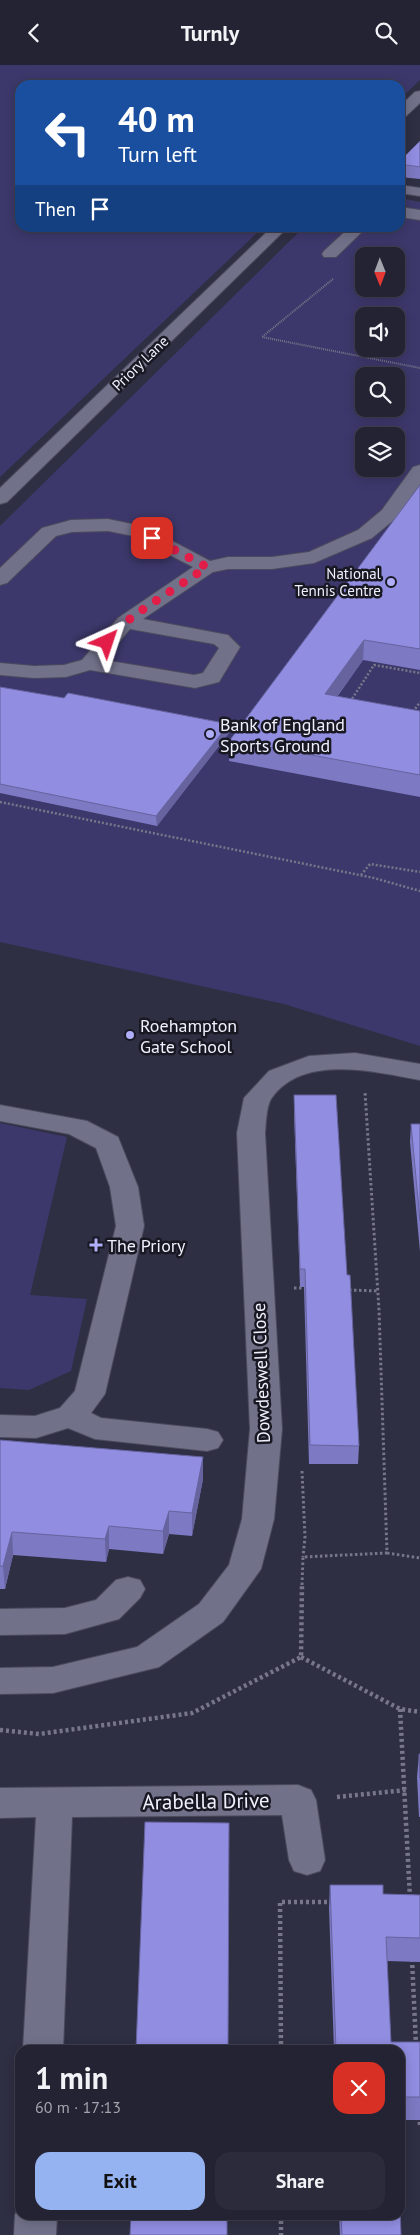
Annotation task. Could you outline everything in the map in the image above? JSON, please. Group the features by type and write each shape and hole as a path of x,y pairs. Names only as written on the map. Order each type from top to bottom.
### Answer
{"street":[{"path":"405,109 420,95"},
{"path":"405,190 420,192"},
{"path":"405,213 420,215"},
{"name":"Priory Lane","path":"0,498 276,232"},
{"path":"330,254 354,232"},
{"path":"89,664 125,623 207,567 228,563 292,561 314,557 365,534 388,514 420,471"},
{"path":"0,579 49,532 71,526 108,525 139,531 207,567"},
{"path":"0,669 34,672 66,671 89,664 195,682 211,677 230,647 221,639 125,623"},
{"name":"Dowdeswell Close","path":"0,1681 53,1680 147,1658 211,1613 245,1569 258,1519 266,1429 251,1133 257,1098 278,1077 309,1064 355,1061 420,1072"},
{"path":"0,1113 77,1127 108,1143 124,1187 130,1226 90,1394 70,1416 36,1427 0,1426"},
{"path":"70,1416 95,1428 207,1440"},
{"path":"0,1622 65,1621 99,1613 107,1610 128,1589"},
{"path":"298,1801 307,1859"},
{"name":"Arabella Drive","path":"0,1803 298,1801"},
{"path":"43,2045 55,1803"},
{"path":"35,2235 36,2220"}],"path":[{"path":"330,254 338,260 343,271 262,335 262,337 420,368"},
{"path":"347,706 374,665 420,673"},
{"path":"410,717 420,702"},
{"path":"0,803 361,875 420,891"},
{"path":"361,875 370,864 420,872"},
{"path":"293,1278 294,1298"},
{"path":"294,1288 313,1288"},
{"path":"341,1289 378,1291"},
{"path":"302,1467 305,1537 303,1557"},
{"path":"387,1553 420,1558"},
{"path":"301,1657 400,1709 420,1712"},
{"path":"400,1709 406,1791 410,1902"},
{"path":"298,1801 406,1791"},
{"path":"281,2045 280,1902 334,1902"},
{"path":"412,1951 416,2048"},
{"path":"419,2106 420,2126"},
{"path":"281,2220 281,2235"}],"shaded area":[{"path":"0,65 420,65 420,80 405,94 405,80 15,80 15,232 258,232 0,477"},
{"name":"Bank of England Sports Ground","path":"405,199 420,202 420,1046 284,1004 0,942 0,526 299,232 405,232"},
{"path":"0,1123 67,1137 30,1295 87,1299 71,1371 29,1390 0,1388"}],"building":[{"path":"420,141 420,167 405,165 405,156"},
{"name":"National Tennis Centre","path":"420,485 420,649 364,640 325,694 420,711 420,775 230,740"},
{"path":"0,687 64,698 68,693 229,724 156,816 0,784"},
{"path":"294,1095 336,1095 347,1275 350,1275 359,1446 310,1445 305,1269 300,1269"},
{"path":"411,1124 420,1124 420,1221"},
{"path":"0,1440 203,1457 192,1513 169,1511 163,1531 109,1526 105,1539 12,1532 3,1566 0,1566"},
{"path":"145,1822 229,1823 228,2045 136,2045"},
{"path":"330,1885 383,1885 383,1894 420,1895 420,1938 386,1937 391,2042 420,2042 420,2097 405,2097 405,2045 336,2045"},
{"path":"131,2220 227,2220 227,2235 130,2235"},
{"path":"341,2220 400,2220 401,2235 342,2235"}],"place":[{"name":"National Tennis Centre","path":"391,582"},
{"name":"Bank of England Sports Ground","path":"210,734"},
{"name":"Roehampton Gate School","path":"130,1035"},
{"name":"The Priory","path":"96,1245"}],"route":[{"path":"107,642 125,623 146,606 207,567 152,538"}]}
